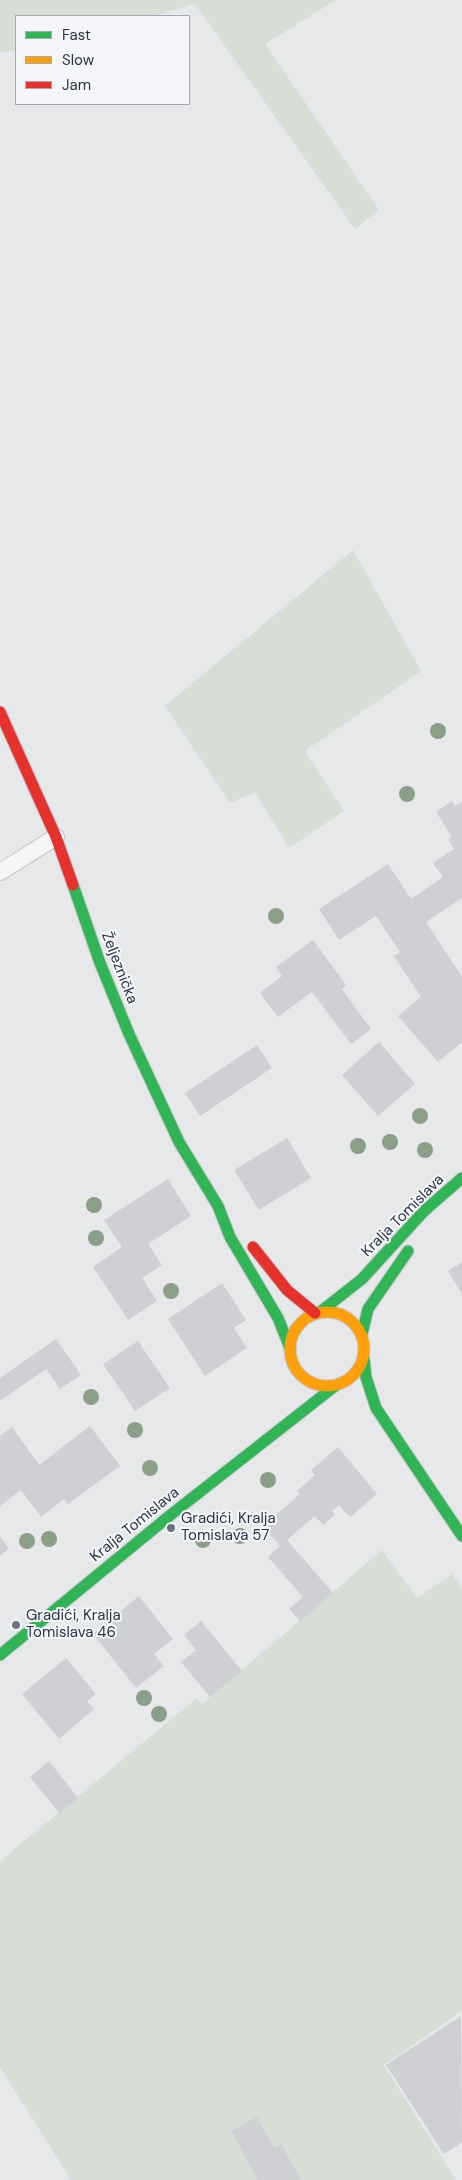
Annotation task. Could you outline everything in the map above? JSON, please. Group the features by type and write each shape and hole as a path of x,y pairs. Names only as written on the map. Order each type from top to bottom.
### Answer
{"street":[{"name":"Željeznička","path":"0,712 56,837 100,963 129,1034 179,1142 218,1206 287,1290 318,1313"},
{"name":"Kralja Tomislava","path":"426,1226 462,1179"},
{"name":"Kralja Tomislava","path":"318,1313 362,1279 424,1211 462,1179"},
{"name":"Željeznička","path":"218,1206 230,1237 278,1318 290,1348"},
{"name":"Kralja Tomislava","path":"362,1334 364,1320 372,1303 414,1242"},
{"path":"291,1419 297,1394 296,1371 291,1359 290,1348 295,1330 307,1317 318,1313 335,1312 343,1315 356,1325 362,1334 365,1344 366,1377 376,1408 462,1536"},
{"path":"335,1386 352,1377 364,1360"},
{"path":"296,1371 313,1384 335,1386 355,1395 376,1408"},
{"name":"Kralja Tomislava","path":"0,1655 291,1419 335,1386"}],"lane":[{"path":"0,872 56,837"}],"shaded area":[{"path":"0,0 336,0 265,44 379,210 355,229 195,4 156,15 15,15 15,51 0,52"},
{"path":"353,550 421,671 305,751 344,811 289,848 255,792 230,803 165,706"},
{"path":"382,1550 417,1598 452,1574 462,1589 462,2011 384,2065 456,2180 71,2180 0,2067 0,1861 197,1698 202,1704"}],"building":[{"path":"452,801 455,806 462,802 462,898 426,922 462,977 462,1042 438,1062 398,1016 421,997 394,956 400,952 376,916 339,940 319,909 388,864 411,899 443,877 433,863 454,849 448,839 452,837 436,812"},
{"path":"313,940 346,985 342,989 371,1029 351,1044 312,992 278,1017 260,993 282,976 276,967"},
{"path":"379,1042 415,1084 378,1116 342,1075"},
{"path":"257,1045 272,1068 200,1116 185,1093"},
{"path":"287,1138 311,1178 259,1210 234,1170"},
{"path":"168,1179 191,1216 148,1244 162,1265 142,1278 157,1301 128,1320 93,1267 122,1247 104,1220"},
{"path":"462,1262 462,1294 448,1271"},
{"path":"222,1283 246,1320 234,1328 247,1348 205,1376 168,1319"},
{"path":"56,1339 81,1375 60,1389 46,1369 0,1401 0,1378"},
{"path":"138,1341 170,1388 135,1411 103,1364"},
{"path":"90,1426 120,1466 68,1504 64,1499 41,1517 21,1490 0,1506 0,1436 12,1427 39,1465"},
{"path":"338,1447 377,1494 350,1517 339,1505 332,1511 335,1515 323,1525 315,1516 287,1540 333,1593 300,1621 289,1609 303,1597 268,1557 280,1546 263,1526 300,1494 297,1491 315,1475 311,1470"},
{"path":"0,1536 9,1549 0,1555"},
{"path":"139,1596 173,1639 154,1654 164,1666 136,1688 93,1634"},
{"path":"201,1621 242,1671 210,1697 181,1662 196,1650 184,1635"},
{"path":"66,1658 96,1694 87,1701 94,1709 59,1739 22,1694"},
{"path":"49,1761 78,1798 59,1813 30,1777"},
{"path":"461,2016 462,2142 444,2154 386,2065"},
{"path":"257,2117 274,2148 281,2144 301,2180 258,2180 231,2131"}],"traffic: fast":[{"path":"73,885 100,963 129,1034 179,1142 218,1206 230,1237 278,1318 290,1348"},
{"path":"320,1312 362,1279 424,1211 462,1178"},
{"path":"362,1334 368,1309 408,1251"},
{"path":"364,1359 366,1377 376,1408 462,1536"},
{"path":"0,1655 173,1513 335,1386"}],"traffic: slow":[{"path":"320,1312 334,1312 348,1318 358,1328 364,1342 364,1349 362,1363 348,1380 334,1386 320,1386 306,1380 296,1370 290,1356 290,1342 296,1328 306,1318 320,1312"}],"traffic: jam":[{"path":"0,712 56,837 73,885"},
{"path":"253,1247 287,1290 315,1313"}],"place":[{"name":"Gradići, Kralja Tomislava 57","path":"171,1528"},
{"name":"Gradići, Kralja Tomislava 46","path":"16,1625"}]}
